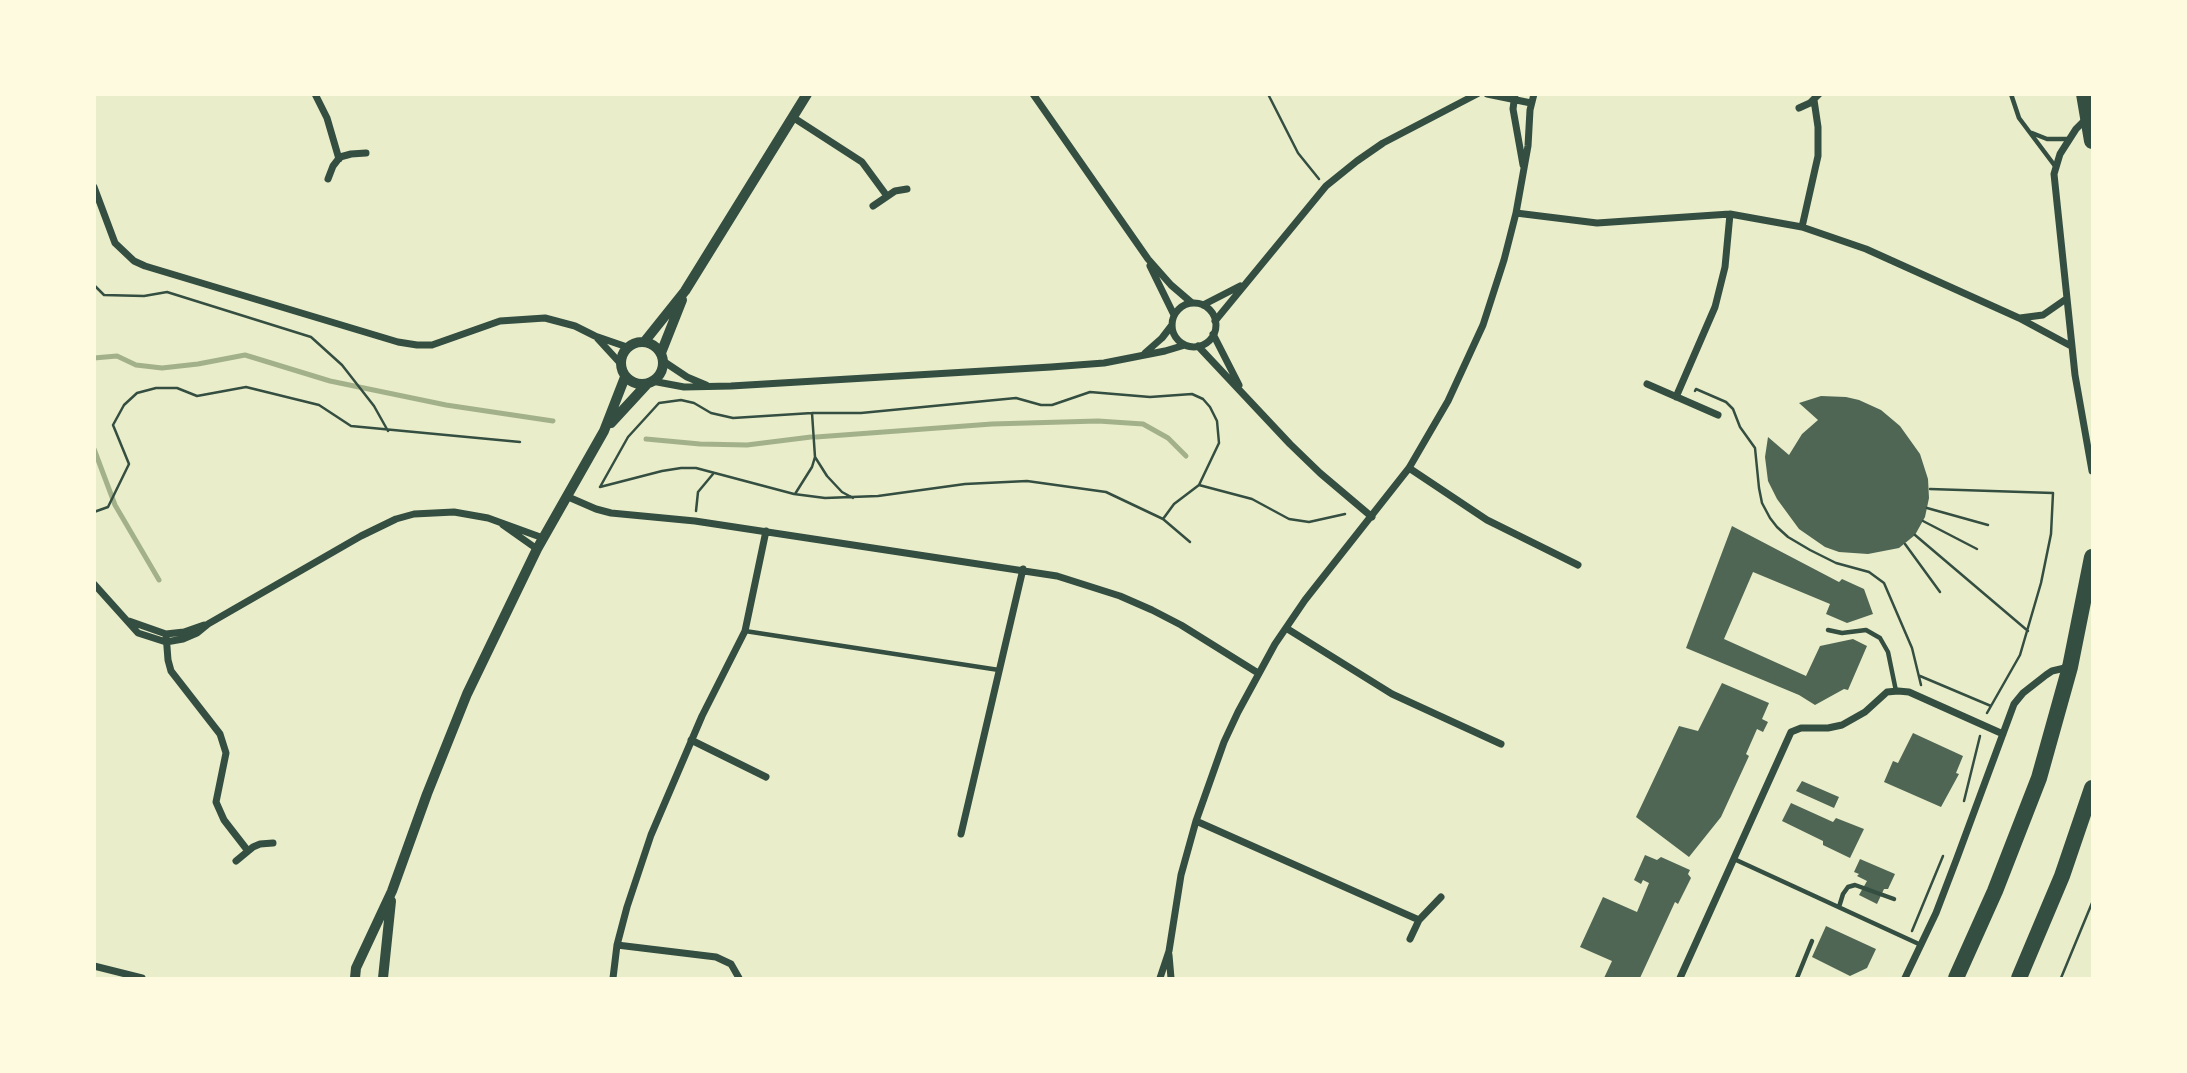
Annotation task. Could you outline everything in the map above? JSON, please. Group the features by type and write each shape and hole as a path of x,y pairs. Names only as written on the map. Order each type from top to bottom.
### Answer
{"highway":[{"path":"2084,94 2092,141"},
{"path":"1956,978 2026,812 2054,732 2092,557"},
{"path":"2019,978 2062,876 2092,788"}],"street":[{"path":"315,94 327,118 339,159"},
{"path":"645,341 685,291 807,94"},
{"path":"1033,94 1147,259 1192,303"},
{"path":"595,337 620,363 625,377 635,383 684,387 1061,367 1104,363 1185,345 1198,346 1207,342 1213,334 1215,321 1326,186 1383,143 1477,94"},
{"path":"1487,94 1515,97 1531,103"},
{"path":"1160,978 1169,951 1181,875 1196,821 1224,742 1258,673 1322,577 1409,468 1448,401 1483,325 1516,213 1534,94"},
{"path":"1515,97 1513,109 1524,165"},
{"path":"1799,108 1817,97 1818,156 1802,227"},
{"path":"2088,116 2068,139 2055,166 2055,189 2071,346 2092,471"},
{"path":"794,118 862,162 887,196"},
{"path":"328,178 332,166 339,159 351,154 366,153"},
{"path":"94,187 110,234 128,256 145,266 398,342 432,345 500,321 545,318 564,322 627,348"},
{"path":"873,206 895,191 907,189"},
{"path":"1516,213 1597,223 1730,214 1802,227 1866,249 2019,318 2071,346"},
{"path":"1676,397 1709,323 1721,286 1727,255 1730,214"},
{"path":"1147,259 1174,315"},
{"path":"1203,305 1244,284"},
{"path":"604,431 660,374 662,357 685,291"},
{"path":"2019,318 2043,315 2066,299"},
{"path":"1185,345 1175,337 1172,325 1174,315 1181,306 1192,303 1203,305 1211,311 1215,321"},
{"path":"1142,356 1172,325"},
{"path":"1213,334 1243,392"},
{"path":"620,363 627,348 635,342 645,341 655,346 662,357 687,377 710,386"},
{"path":"1198,346 1265,419 1320,473 1372,517"},
{"path":"355,978 356,968 392,891 467,694 537,549 604,431 625,377"},
{"path":"1647,384 1718,415"},
{"path":"1409,468 1487,520 1578,565"},
{"path":"566,496 611,513 695,521 1023,569 1088,584 1141,605 1181,625 1258,673"},
{"path":"94,583 138,633 183,639 361,536 396,519 414,514 471,514 543,538"},
{"path":"501,523 537,549"},
{"path":"614,978 617,945 646,847 691,740 745,631 766,531"},
{"path":"961,834 1023,569"},
{"path":"1286,628 1392,694 1501,744"},
{"path":"166,638 168,660 175,679 220,734 226,753 216,802 224,820 248,851"},
{"path":"1905,978 1957,858 2014,704 2023,693 2052,671 2070,667"},
{"path":"1680,978 1791,732 1801,728 1842,725 1865,712 1887,692 1896,691 1909,692 2003,734"},
{"path":"691,740 766,777"},
{"path":"1196,821 1419,920"},
{"path":"236,861 260,844 273,843"},
{"path":"383,978 392,891"},
{"path":"1410,939 1419,920 1441,897"},
{"path":"617,945 716,957 731,964 740,978"},
{"path":"1169,951 1171,978"},
{"path":"94,965 142,978"}],"lane":[{"path":"2011,94 2019,118 2055,166"},
{"path":"2031,133 2047,139 2068,139"},
{"path":"1828,630 1842,633 1866,630 1880,638 1888,652 1896,691"},
{"path":"745,631 1000,670"},
{"path":"1734,859 1921,945"},
{"path":"1839,907 1843,894 1848,887 1854,885 1894,899"},
{"path":"1799,978 1812,941"}],"path":[{"path":"1268,94 1304,163 1326,186"},
{"path":"94,285 104,295 144,296 167,292 311,337 342,365 374,406 388,431"},
{"path":"94,512 108,506 129,464 113,425 124,405 137,393 146,391 177,387 197,396 246,387 319,405 351,426 520,442"},
{"path":"1690,404 1696,389 1730,405 1742,431 1755,448 1759,488 1766,512 1788,537 1836,563 1868,572 1884,583 1912,648 1924,699"},
{"path":"1163,519 1174,504 1199,485 1213,459 1220,433 1210,407 1203,399 1192,394 1150,397 1090,392 1052,405 1016,398 861,413 733,418 711,413 694,403 681,400 659,403 628,437 600,487 681,468 696,468 794,494 825,498 853,498 965,484 1027,481 1107,492 1163,519 1190,542"},
{"path":"794,494 812,467 815,457 812,413"},
{"path":"815,457 827,476 842,492 853,498"},
{"path":"695,521 698,492 713,473"},
{"path":"1199,485 1252,499 1289,519 1309,522 1345,514"},
{"path":"1930,489 2053,493"},
{"path":"1927,508 1988,525"},
{"path":"1923,521 1977,549"},
{"path":"1915,535 2028,631"},
{"path":"1905,544 1940,592"},
{"path":"1919,676 1991,706"},
{"path":"2061,978 2092,903"}],"building":[{"path":"1821,396 1859,400 1881,410 1900,426 1920,454 1928,479 1929,498 1925,517 1915,535 1899,548 1868,554 1839,552 1825,547 1799,529 1777,499 1768,481 1765,457 1768,437 1789,455 1802,434 1818,420 1799,403"},
{"path":"1732,526 1839,582 1842,579 1864,589 1873,614 1847,623 1826,614 1830,604 1753,572 1724,639 1806,676 1820,646 1853,639 1867,646 1848,690 1844,689 1815,705 1799,695 1686,648"},
{"path":"1722,683 1769,703 1762,719 1768,722 1763,732 1757,729 1746,754 1749,756 1721,817 1689,857 1636,817 1679,726 1698,731"},
{"path":"1913,733 1963,756 1956,773 1959,774 1941,807 1884,782 1893,761 1898,763"},
{"path":"1802,781 1839,797 1834,808 1796,791"},
{"path":"1791,803 1833,822 1836,818 1864,829 1850,858 1782,821"},
{"path":"1645,855 1657,860 1661,857 1690,870 1688,874 1691,878 1678,904 1675,902 1640,978 1604,978 1612,961 1580,947 1603,897 1637,912 1649,883 1643,880 1641,884 1634,880"},
{"path":"1860,859 1895,874 1877,904 1859,895 1867,881 1854,872"},
{"path":"1826,926 1876,949 1867,968 1850,976 1812,957"}],"waterway":[{"path":"94,358 117,356 136,365 162,368 245,355 330,381 446,405 553,421"},
{"path":"816,437 992,424 1098,421 1143,424 1168,438 1186,456"},
{"path":"646,439 747,445 811,437"},
{"path":"94,449 115,505 159,580"}]}
